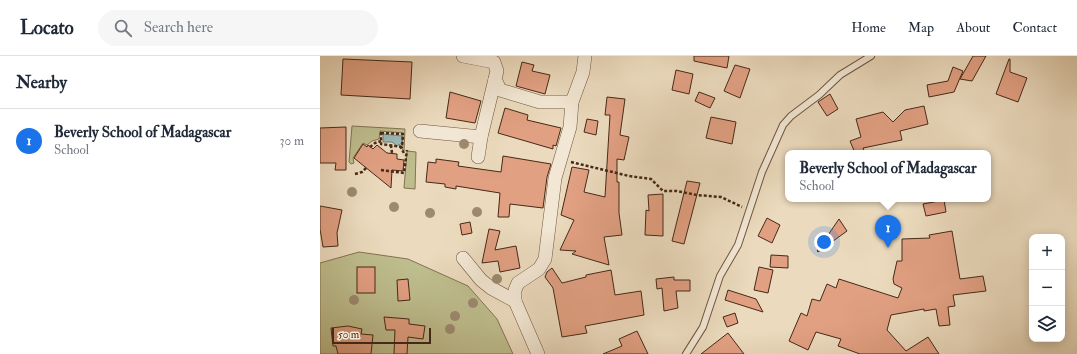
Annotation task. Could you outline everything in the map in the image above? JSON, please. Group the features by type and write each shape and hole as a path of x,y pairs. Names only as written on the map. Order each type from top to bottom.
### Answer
{"street":[{"path":"463,56 494,62 497,71 481,137 478,158"},
{"path":"538,354 515,301 515,290 518,283 539,269 545,259 555,178 570,127 572,102 583,72 585,56"},
{"path":"496,79 500,90 540,102 572,102"},
{"path":"420,130 481,137"},
{"path":"463,258 481,280 491,288 515,301"}],"lane":[{"path":"686,354 703,327 720,276 738,245 762,172 783,125 791,116 819,96 840,75 871,56"}],"path":[{"path":"381,133 403,134 402,147 400,146 381,144 381,133"},
{"path":"370,147 381,141"},
{"path":"391,145 392,153"},
{"path":"400,146 405,155"},
{"path":"381,170 404,173 405,155 407,150"},
{"path":"562,158 598,170 652,179 663,192 677,191 697,196 721,197 749,212"},
{"path":"355,174 362,172 366,168"}],"shaded area":[{"path":"352,126 405,129 404,151 402,149 403,133 380,131 379,139 372,141 367,145 363,143 353,158 354,163 351,164 349,162"},
{"path":"407,151 416,152 415,189 404,188"},
{"path":"359,252 408,259 468,286 497,319 513,354 320,354 320,263"}],"water":[{"path":"383,134 402,136 402,143 397,146 392,142 383,142"}],"building":[{"path":"694,56 729,56 727,68 694,61"},
{"path":"973,56 986,56 972,81 960,79"},
{"path":"343,59 412,62 410,99 341,95"},
{"path":"1009,59 1010,72 1027,78 1018,102 996,94"},
{"path":"522,62 534,65 532,71 550,75 545,94 516,86"},
{"path":"735,65 750,69 740,98 724,91"},
{"path":"953,67 963,71 954,92 929,97 927,85 948,81"},
{"path":"676,70 693,74 689,94 672,90"},
{"path":"450,92 481,101 475,123 446,118"},
{"path":"699,92 715,98 710,108 695,101"},
{"path":"830,94 838,109 827,116 818,102"},
{"path":"607,97 625,99 620,135 629,137 624,160 617,159 619,213 622,235 604,237 609,265 572,254 576,251 560,250 574,220 561,215 572,167 589,170 584,192 605,197 610,115 605,115"},
{"path":"924,106 928,124 900,131 902,140 863,148 864,150 854,150 850,141 861,137 856,119 883,112 893,122 905,110"},
{"path":"505,108 528,115 527,120 561,128 556,146 553,145 553,149 498,133"},
{"path":"711,117 736,122 732,144 706,138"},
{"path":"587,119 598,121 596,135 584,132"},
{"path":"346,127 346,170 335,170 336,163 320,163 320,128"},
{"path":"363,144 367,147 368,145 373,149 377,145 387,153 397,154 397,159 404,160 403,171 392,170 391,188 354,158"},
{"path":"503,156 551,164 547,177 543,208 510,204 509,217 498,217 500,193 456,186 456,189 445,187 445,184 426,182 428,162 436,163 436,159 459,162 458,166 501,172"},
{"path":"687,181 700,183 684,244 672,241"},
{"path":"663,194 663,236 645,235 646,210 649,211 648,195"},
{"path":"944,202 946,212 926,216 923,204"},
{"path":"320,206 342,210 337,233 338,246 323,247 320,229"},
{"path":"767,218 780,225 772,243 758,236"},
{"path":"839,219 847,231 818,252 817,251"},
{"path":"470,222 472,233 462,235 460,224"},
{"path":"489,229 500,231 495,250 516,246 520,268 500,272 498,261 482,263"},
{"path":"952,231 960,279 983,276 986,291 953,295 955,306 948,307 950,325 939,326 936,309 924,311 924,309 891,315 887,330 906,351 928,337 939,354 860,354 838,346 841,339 816,332 808,350 789,341 801,313 807,316 812,299 820,301 827,284 836,288 839,279 898,298 902,288 894,284 893,279 897,261 902,261 902,239 930,238 929,235"},
{"path":"771,255 788,256 788,268 770,267"},
{"path":"357,267 375,267 375,293 357,293"},
{"path":"759,267 773,270 768,293 754,290"},
{"path":"552,268 562,283 586,277 586,275 611,270 615,295 641,291 644,315 585,326 587,333 562,337 553,288 545,277 547,272"},
{"path":"674,277 674,280 690,280 690,291 676,291 678,308 664,311 662,288 657,289 656,279"},
{"path":"408,279 410,300 398,301 397,280"},
{"path":"728,290 756,299 763,312 725,300"},
{"path":"735,313 738,323 727,327 723,317"},
{"path":"384,317 409,319 409,324 425,326 423,339 408,337 407,354 394,354 395,330 386,330"},
{"path":"348,326 362,329 361,334 373,335 371,354 338,354 336,346 333,346 331,328"},
{"path":"637,331 648,354 603,354 622,346 619,339"},
{"path":"728,333 744,354 701,354"}],"place":[{"name":"Beverly School of Madagascar","path":"888,248"}]}
